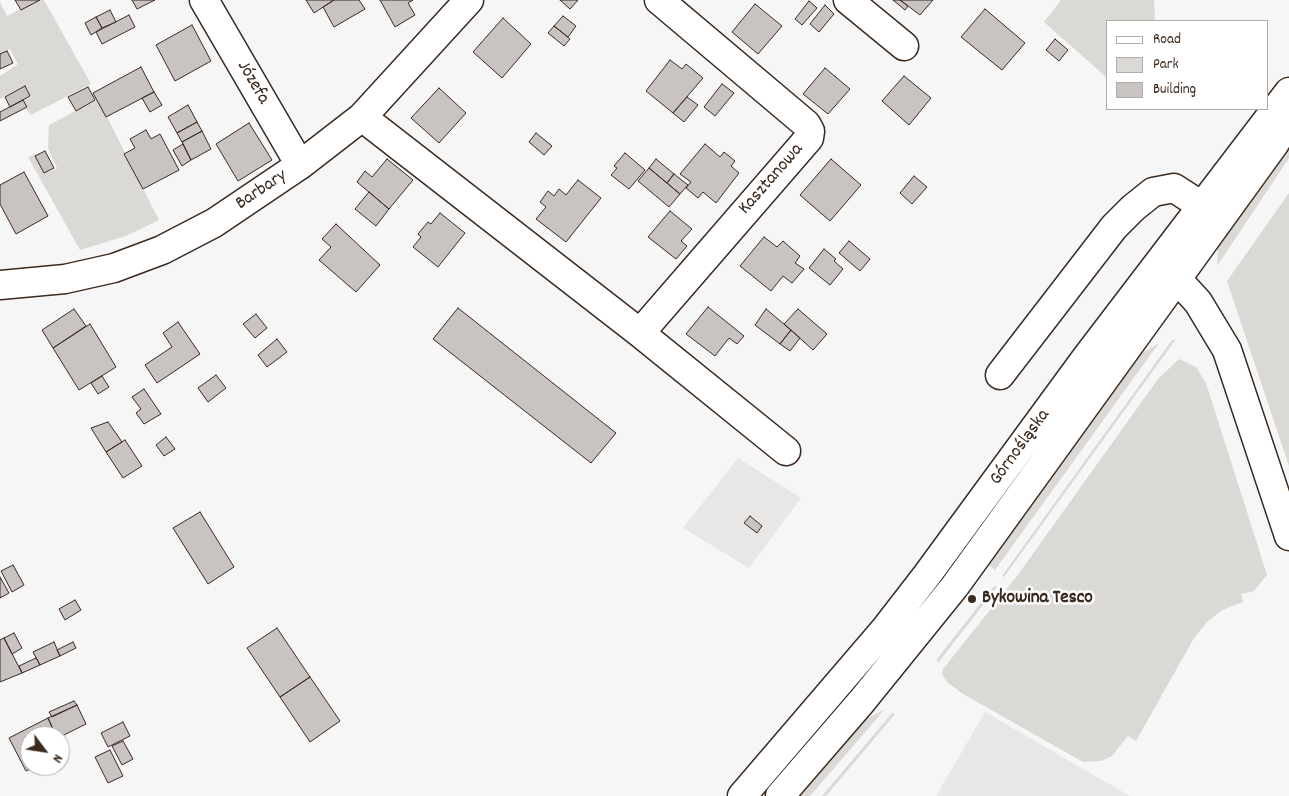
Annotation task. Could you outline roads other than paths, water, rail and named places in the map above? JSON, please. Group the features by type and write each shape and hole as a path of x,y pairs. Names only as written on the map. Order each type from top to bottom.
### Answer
{"street":[{"name":"Józefa","path":"204,0 300,165"},
{"name":"Barbary","path":"0,285 66,278 114,268 162,250 214,223 300,165 362,117 469,0"},
{"name":"Kasztanowa","path":"640,333 808,138 810,132 806,124 659,0"},
{"path":"848,0 904,46"},
{"name":"Górnośląska","path":"780,796 862,701 955,586 1167,270 1202,206 1289,92"},
{"path":"362,117 640,333 786,451"},
{"name":"Górnośląska","path":"742,796 892,620 965,525 1086,358 1167,270 1275,144 1289,119"},
{"path":"1000,375 1114,226 1133,208 1153,192 1174,188 1202,206"},
{"path":"1167,270 1204,309 1228,350 1289,536"}],"place":[{"name":"Bykowina Tesco","path":"972,599"}]}
